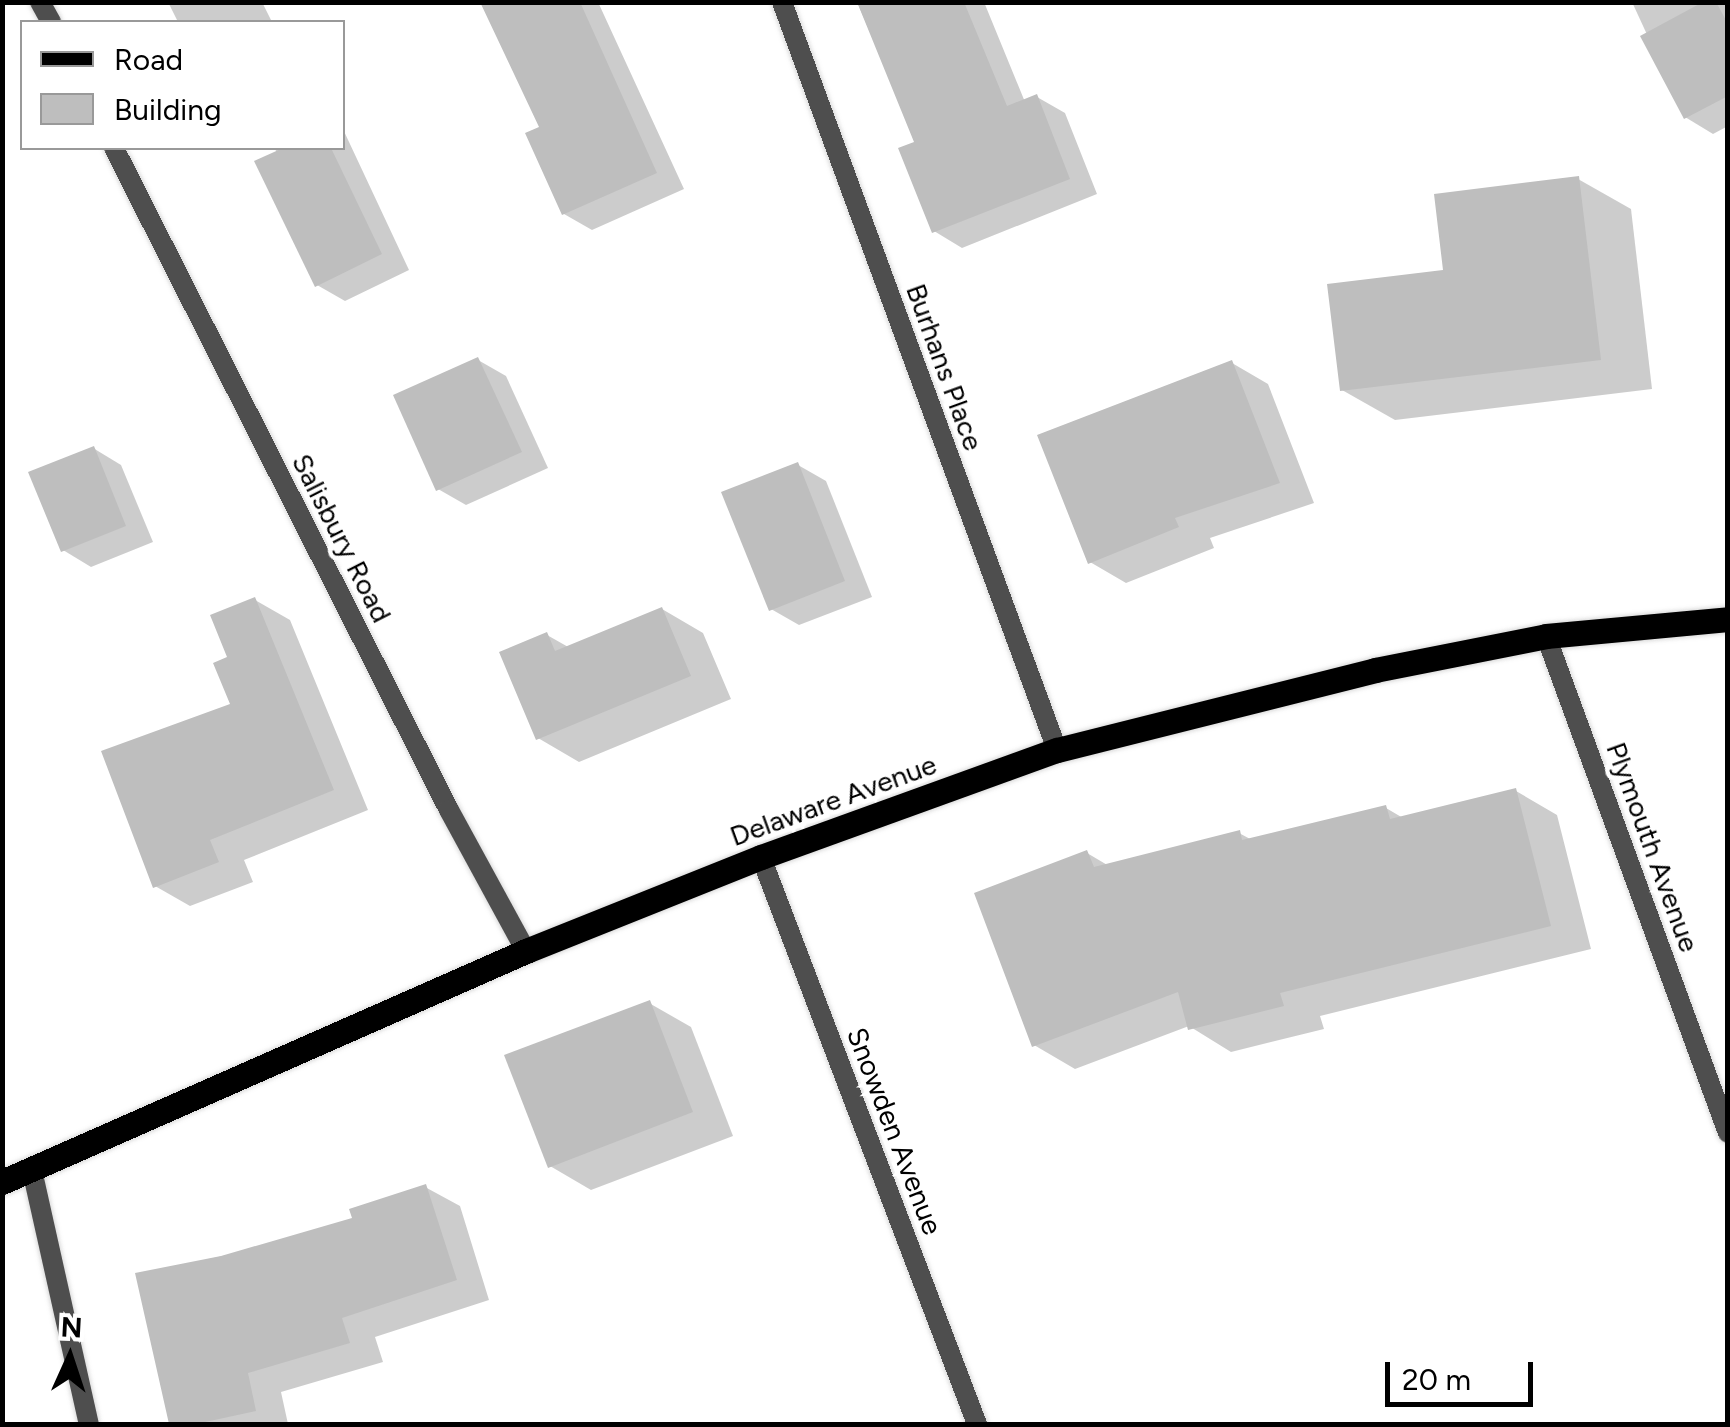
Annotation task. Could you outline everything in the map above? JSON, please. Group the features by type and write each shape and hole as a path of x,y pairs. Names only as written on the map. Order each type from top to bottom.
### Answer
{"main road":[{"name":"Delaware Avenue","path":"2,1182 526,951 761,857 1057,750 1374,670 1546,636 1728,620"}],"street":[{"name":"Burhans Place","path":"782,2 1057,750"},
{"name":"Salisbury Road","path":"115,150 441,794 526,951"},
{"name":"Plymouth Avenue","path":"1546,636 1728,1133"},
{"name":"Snowden Avenue","path":"761,857 977,1424"},
{"path":"32,1170 89,1424"}],"building":[{"path":"480,2 580,2 657,173 562,215 525,133 539,127"},
{"path":"857,2 964,2 1007,106 1037,94 1070,179 932,233 898,148 914,142"},
{"path":"1703,2 1716,2 1728,24 1728,96 1684,119 1640,36"},
{"path":"279,150 332,150 382,254 315,287 254,161"},
{"path":"1579,176 1601,360 1340,391 1327,284 1443,270 1434,194"},
{"path":"478,357 522,452 436,491 393,395"},
{"path":"1232,360 1280,483 1175,518 1179,527 1088,564 1037,435"},
{"path":"94,446 126,526 61,552 28,472"},
{"path":"798,462 845,581 769,611 721,492"},
{"path":"255,597 334,790 210,840 219,862 153,888 101,751 230,704 213,663 227,657 210,615"},
{"path":"662,607 691,676 536,740 499,652 547,632 555,651"},
{"path":"1516,788 1551,926 1280,993 1284,1006 1188,1030 1178,992 1032,1047 974,893 1087,850 1094,867 1240,830 1242,840 1386,805 1390,819"},
{"path":"650,1000 693,1112 548,1168 504,1055"},
{"path":"426,1184 457,1280 342,1318 350,1343 248,1373 256,1411 196,1424 169,1424 135,1273 221,1256 352,1218 349,1209"}]}
